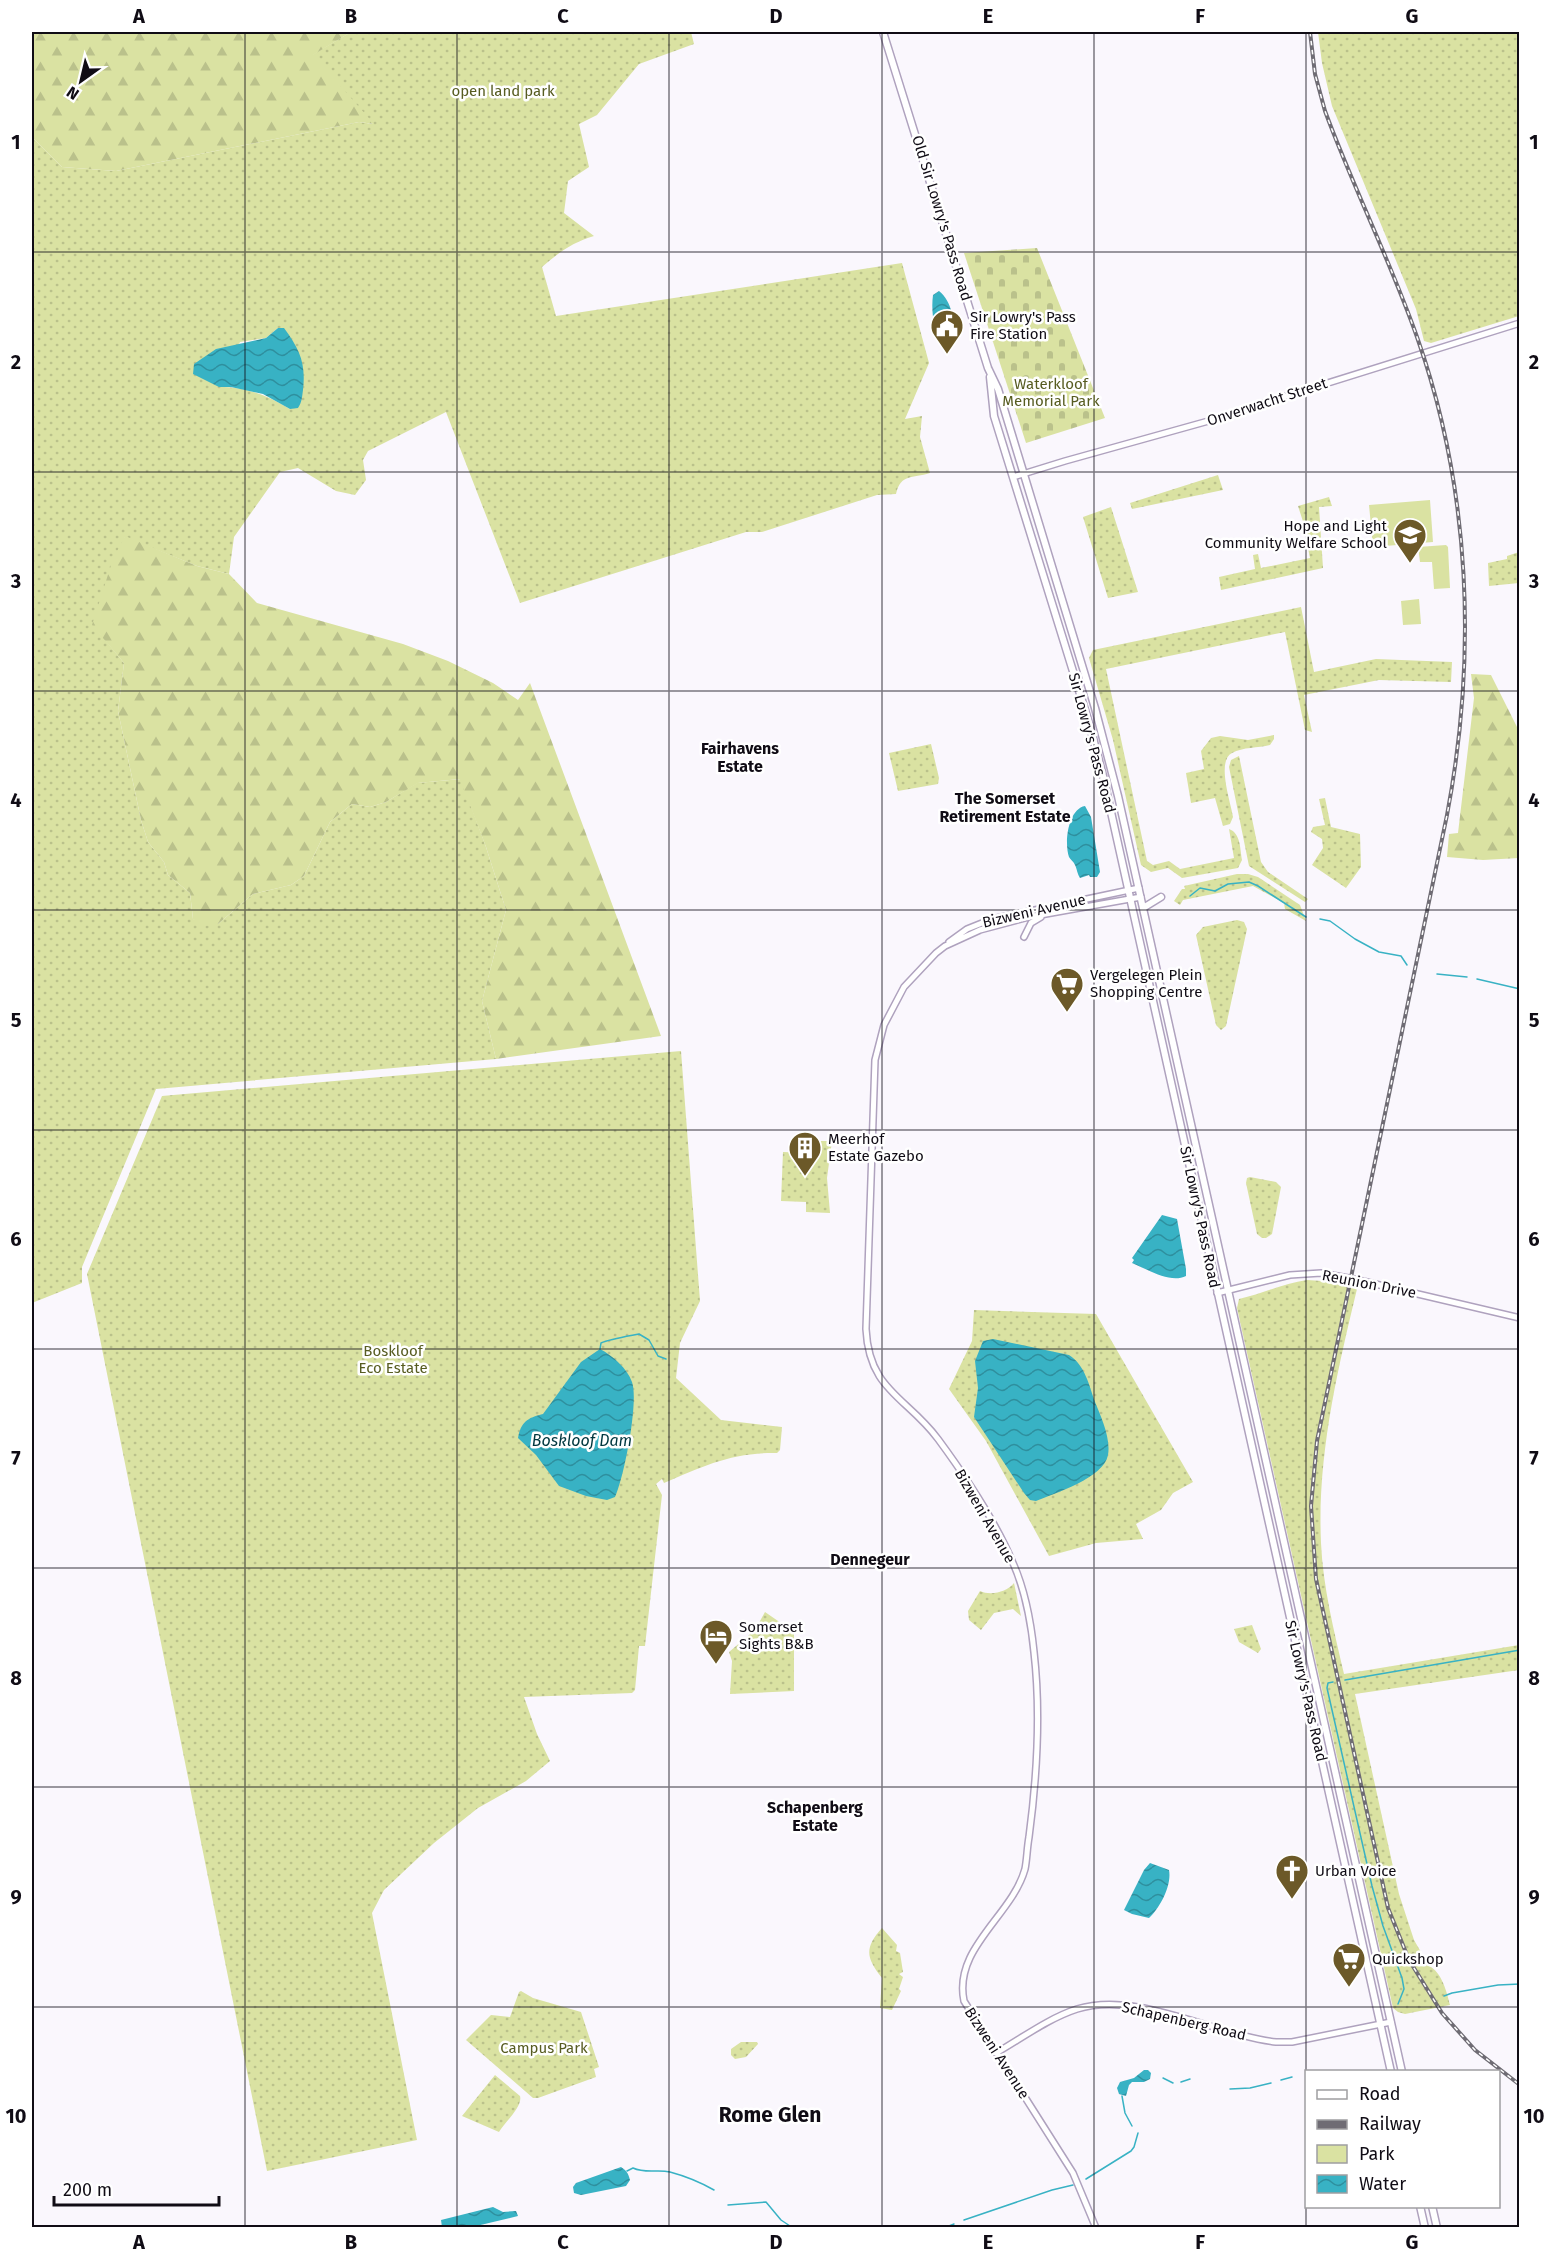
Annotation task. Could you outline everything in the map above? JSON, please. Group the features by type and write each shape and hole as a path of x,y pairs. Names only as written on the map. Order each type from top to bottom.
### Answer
{"main road":[{"name":"Old Sir Lowry's Pass Road","path":"883,32 988,368 998,390 1076,645"},
{"name":"Sir Lowry's Pass Road","path":"988,368 994,416 1089,723 1103,776 1391,2070"},
{"name":"Sir Lowry's Pass Road","path":"1076,645 1110,763 1139,888 1402,2070"},
{"path":"1143,908 1161,897"},
{"path":"1420,2208 1425,2228"},
{"path":"1432,2208 1437,2228"}],"street":[{"name":"Onverwacht Street","path":"1013,477 1230,416 1254,406 1520,322"},
{"name":"Bizweni Avenue","path":"1096,2228 1076,2179 964,2001 962,1979 970,1956 1016,1887 1026,1864 1032,1816 1037,1734 1032,1639 1017,1573 999,1536 936,1437 886,1388 873,1367 866,1340 874,1071 877,1046 890,1012 904,987 920,968 956,936 992,919 1139,888"},
{"name":"Bizweni Avenue","path":"945,946 995,925 1029,916 1141,897"},
{"path":"1024,937 1034,920 1057,913"},
{"name":"Reunion Drive","path":"1217,1293 1290,1275 1321,1274 1386,1286 1520,1318"},
{"name":"Schapenberg Road","path":"996,2053 1063,2015 1076,2009 1098,2004 1143,2008 1276,2042 1292,2042 1391,2022"}],"green space":[{"path":"32,32 351,32 313,55 374,124 359,122 116,171 62,167 32,137"},
{"name":"open land park","path":"351,32 691,32 694,44 639,64 597,115 579,124 589,167 568,181 564,213 594,236 579,241 542,267 556,316 902,263 929,363 905,419 922,416 920,437 930,473 904,480 896,494 877,495 762,532 746,532 520,603 446,412 368,451 363,460 366,480 355,495 336,491 298,468 280,472 234,537 229,574 197,566 125,537 93,625 124,663 118,711 141,820 148,842 164,862 168,875 190,893 193,919 218,924 253,894 291,885 304,876 330,822 352,804 370,807 386,802 417,783 461,779 506,910 482,1001 496,1059 156,1089 82,1267 82,1283 32,1303 32,137 62,167 116,171 359,122 373,124 312,55","holes":["278,328 290,409 256,393 239,388 219,387 240,342 266,338"]},
{"path":"1318,32 1519,32 1519,316 1431,343 1424,341 1416,309 1332,106 1322,63"},
{"name":"Waterkloof Memorial Park","path":"1037,248 1105,418 1026,443 964,253"},
{"path":"1218,475 1223,490 1132,509 1130,503"},
{"path":"1329,497 1332,506 1319,507 1323,568 1221,590 1219,577 1255,569 1253,555 1258,554 1261,568 1310,558 1308,537 1298,506"},
{"path":"1430,500 1433,542 1373,547 1369,505"},
{"path":"1111,507 1138,592 1108,598 1083,517"},
{"path":"125,536 197,566 229,574 257,603 403,644 448,661 493,683 518,700 530,683 661,1036 496,1059 482,1001 506,910 486,847 460,779 418,783 386,802 370,807 352,804 330,822 304,876 291,885 253,894 218,924 204,926 193,919 190,893 168,875 164,862 148,842 141,820 118,711 124,663 92,625 113,559"},
{"path":"1446,545 1448,547 1450,588 1434,589 1432,562 1420,562 1418,547"},
{"path":"1519,552 1519,583 1489,586 1488,563 1507,559 1507,556"},
{"path":"1419,599 1421,624 1403,625 1401,601"},
{"path":"1301,607 1314,672 1376,659 1452,662 1451,682 1379,680 1304,695 1312,732 1305,730 1285,632 1106,669 1147,861 1153,865 1169,861 1180,869 1234,858 1229,829 1236,834 1239,842 1242,860 1238,868 1182,878 1168,868 1151,872 1141,865 1113,740 1089,658 1093,650"},
{"path":"1471,674 1491,675 1519,728 1519,858 1483,860 1447,857 1449,834 1458,833 1474,698"},
{"path":"1274,735 1270,745 1241,750 1227,757 1225,773 1233,817 1230,824 1223,826 1215,798 1191,803 1186,773 1204,769 1201,751 1211,738 1220,736 1248,740"},
{"path":"931,744 939,778 938,784 898,791 889,753"},
{"path":"1239,756 1261,862 1268,872 1308,899 1305,902 1249,866 1229,767 1231,760"},
{"path":"1325,798 1331,827 1360,834 1361,867 1346,888 1312,865 1323,848 1322,839 1311,832 1313,827 1325,825 1319,799"},
{"path":"1237,874 1258,877 1300,905 1306,921 1285,909 1284,903 1253,886 1183,900 1180,905 1174,901 1182,889 1185,889 1184,886"},
{"path":"1237,920 1244,922 1247,929 1226,1026 1221,1030 1216,1025 1196,935 1203,927"},
{"name":"Boskloof Eco Estate","path":"681,1051 700,1301 680,1343 676,1378 721,1420 782,1427 780,1450 777,1453 746,1455 719,1461 664,1483 662,1479 656,1484 662,1495 645,1646 639,1646 635,1690 632,1693 524,1697 537,1734 550,1761 526,1781 478,1808 434,1843 384,1890 372,1913 417,2140 267,2171 87,1274 162,1096"},
{"path":"808,1141 832,1141 827,1178 830,1213 806,1212 806,1202 781,1201 783,1152 807,1153"},
{"path":"1247,1178 1276,1182 1281,1187 1272,1234 1266,1238 1257,1234 1246,1183"},
{"path":"1307,1280 1338,1282 1357,1289 1330,1415 1322,1479 1321,1543 1324,1576 1344,1674 1519,1645 1519,1670 1355,1694 1399,1894 1414,1940 1429,1966 1441,1978 1450,2005 1405,2014 1393,2008 1237,1308 1239,1299"},
{"path":"974,1310 1096,1314 1193,1482 1173,1493 1161,1510 1136,1524 1143,1539 1096,1543 1049,1556 986,1441 949,1389 972,1341"},
{"path":"1014,1583 1021,1616 1013,1609 994,1613 981,1630 969,1620 968,1611 980,1591 999,1592"},
{"path":"765,1612 794,1632 794,1691 730,1694 732,1661 729,1652 755,1630"},
{"path":"1252,1625 1261,1649 1258,1653 1239,1642 1234,1629"},
{"path":"882,1928 897,1945 896,1951 900,1953 903,1972 899,1974 903,1977 899,1989 901,1991 892,2010 880,2008 882,1978 873,1965 869,1953 872,1941"},
{"name":"Campus Park","path":"521,1991 533,1998 581,2012 599,2067 594,2069 596,2077 533,2098 466,2040 491,2015 510,2017"},
{"path":"741,2042 757,2042 758,2044 746,2057 735,2059 731,2055 731,2049"},
{"path":"495,2075 520,2096 519,2104 499,2132 462,2116"}],"water":[{"path":"939,291 950,306 953,319 955,339 949,345 944,344 940,339 934,321 933,295"},
{"path":"278,328 284,328 290,336 303,364 303,390 298,408 290,409 263,394 231,387 219,387 193,374 194,364 216,349 266,338"},
{"path":"1085,806 1091,817 1100,872 1097,877 1089,875 1080,878 1069,857 1067,836 1075,813 1079,808"},
{"path":"1162,1215 1177,1219 1186,1276 1166,1277 1132,1263 1134,1260 1132,1258"},
{"path":"993,1339 1069,1355 1079,1364 1088,1382 1108,1442 1108,1455 1098,1471 1078,1484 1036,1501 1030,1500 1024,1493 974,1417 978,1388 975,1361 983,1341"},
{"name":"Boskloof Dam","path":"600,1349 623,1367 630,1377 634,1392 630,1440 619,1487 615,1497 607,1500 586,1496 559,1486 536,1455 518,1438 521,1428 533,1417 543,1414 581,1362"},
{"path":"1150,1863 1169,1870 1169,1882 1164,1896 1149,1918 1124,1910 1144,1870"},
{"path":"1144,2070 1151,2073 1150,2079 1144,2082 1132,2082 1126,2096 1119,2094 1117,2088 1120,2082 1134,2078"},
{"path":"621,2167 627,2172 630,2180 626,2186 581,2195 574,2193 573,2187 576,2183"},
{"path":"493,2207 503,2212 516,2211 518,2216 472,2227 442,2227 441,2220"}],"waterway":[{"path":"1190,896 1200,888 1215,891 1228,884 1249,882 1306,917"},
{"path":"1320,919 1330,921 1355,939 1379,952 1401,956 1407,965"},
{"path":"1437,974 1467,977"},
{"path":"1477,979 1520,989"},
{"path":"600,1349 601,1343 639,1334 649,1340 658,1356 666,1359"},
{"path":"1345,1680 1520,1650"},
{"path":"1333,1682 1328,1683 1327,1688 1372,1886 1383,1926 1402,1978 1404,1989 1398,2004"},
{"path":"1444,1996 1498,1985 1520,1984"},
{"path":"1281,2080 1292,2077"},
{"path":"1163,2078 1173,2083"},
{"path":"1181,2082 1190,2079"},
{"path":"1230,2089 1250,2088 1271,2083"},
{"path":"1122,2096 1125,2113 1132,2126"},
{"path":"1086,2179 1131,2151 1138,2133"},
{"path":"627,2171 633,2168 642,2171 670,2172 714,2190"},
{"path":"964,2220 1073,2185"},
{"path":"728,2205 766,2202 781,2220 793,2228"},
{"path":"944,2228 954,2224"}],"railway":[{"path":"1310,32 1315,74 1325,111 1406,308 1435,395 1449,454 1458,514 1464,574 1465,635 1463,695 1457,755 1447,815 1317,1441 1311,1506 1316,1579 1388,1908 1409,1960 1442,2013 1475,2050 1520,2085"}],"place":[{"name":"Sir Lowry's Pass Fire Station","path":"947,355"},
{"name":"Hope and Light Community Welfare School","path":"1410,564"},
{"name":"Vergelegen Plein Shopping Centre","path":"1067,1013"},
{"name":"Meerhof Estate Gazebo","path":"805,1177"},
{"name":"Somerset Sights B&B","path":"716,1665"},
{"name":"Urban Voice","path":"1292,1900"},
{"name":"Quickshop","path":"1349,1988"}],"district":[{"name":"Fairhavens Estate","path":"740,757"},
{"name":"The Somerset Retirement Estate","path":"1005,807"},
{"name":"Dennegeur","path":"870,1559"},
{"name":"Schapenberg Estate","path":"815,1816"},
{"name":"Rome Glen","path":"770,2115"}]}
